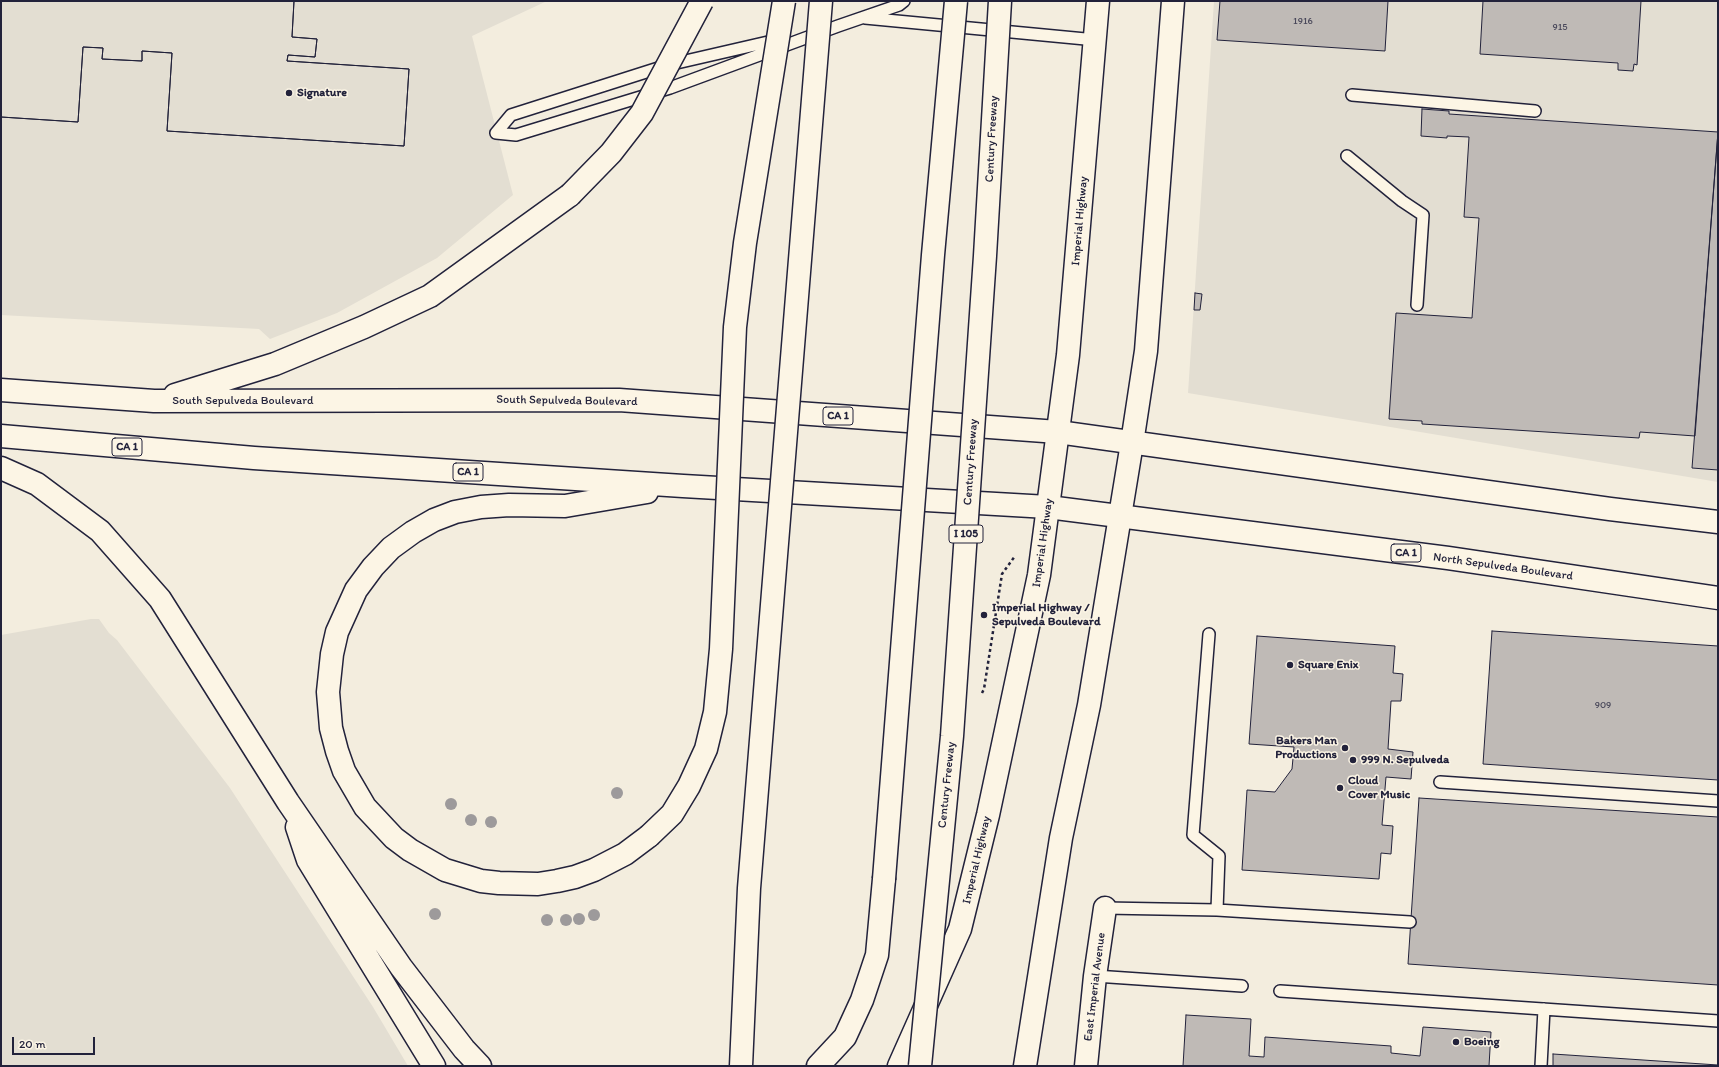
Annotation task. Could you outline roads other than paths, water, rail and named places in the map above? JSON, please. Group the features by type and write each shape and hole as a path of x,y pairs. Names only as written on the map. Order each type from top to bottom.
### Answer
{"main road":[{"path":"154,401 275,364 364,327 430,296 570,195 611,153 642,113 702,1"},
{"path":"682,486 565,506 481,507 455,512 434,520 413,532 391,548 373,567 356,590 337,632 329,675 328,692 331,728 342,764 354,790 365,807 385,829 410,850 445,870 481,881 538,884 575,878 625,854 649,836 672,814 689,786 706,749 716,712 721,649 735,327 744,243 784,1"},
{"path":"741,1066 750,880 821,1"},
{"path":"818,1066 845,1037 862,1000 877,955 933,255 956,1"},
{"name":"Century Freeway","path":"920,1066 952,728 985,264 1000,1"},
{"name":"Imperial Highway","path":"899,1066 960,929 988,815 1039,575 1068,355 1096,40 1098,1"},
{"path":"1026,1066 1062,838 1089,705 1121,516 1146,350 1173,1"},
{"name":"South Sepulveda Boulevard","path":"1,390 154,401 619,400 1058,432 1132,443"},
{"name":"CA 1","path":"1,436 262,458 682,486 1048,507 1121,516"},
{"name":"CA 1","path":"1132,443 1610,509 1718,522"},
{"path":"1,468 37,484 100,531 160,599 288,802 401,967 464,1049 480,1066"},
{"name":"North Sepulveda Boulevard","path":"1121,516 1440,557 1718,598"},
{"path":"288,802 308,860 434,1066"},
{"name":"East Imperial Avenue","path":"1086,1066 1105,908"}],"lane":[{"path":"838,26 668,65 511,115 496,133 516,135 670,88 899,5 904,1"},
{"path":"861,18 1096,40"},
{"path":"1352,95 1535,110"},
{"path":"1347,156 1402,201 1423,215 1417,305"},
{"path":"1209,634 1193,835 1219,856 1217,910"},
{"path":"1440,782 1718,800"},
{"path":"1105,908 1217,910 1410,922"},
{"path":"1096,976 1242,986"},
{"path":"1280,991 1718,1021"},
{"path":"1541,1066 1544,1009"}],"place":[{"name":"Signature","path":"289,93"},
{"name":"Imperial Highway / Sepulveda Boulevard","path":"984,615"},
{"name":"Square Enix","path":"1290,665"},
{"name":"Bakers Man Productions","path":"1345,748"},
{"name":"999 N. Sepulveda","path":"1353,760"},
{"name":"Cloud Cover Music","path":"1340,788"},
{"name":"Boeing","path":"1456,1042"}]}
